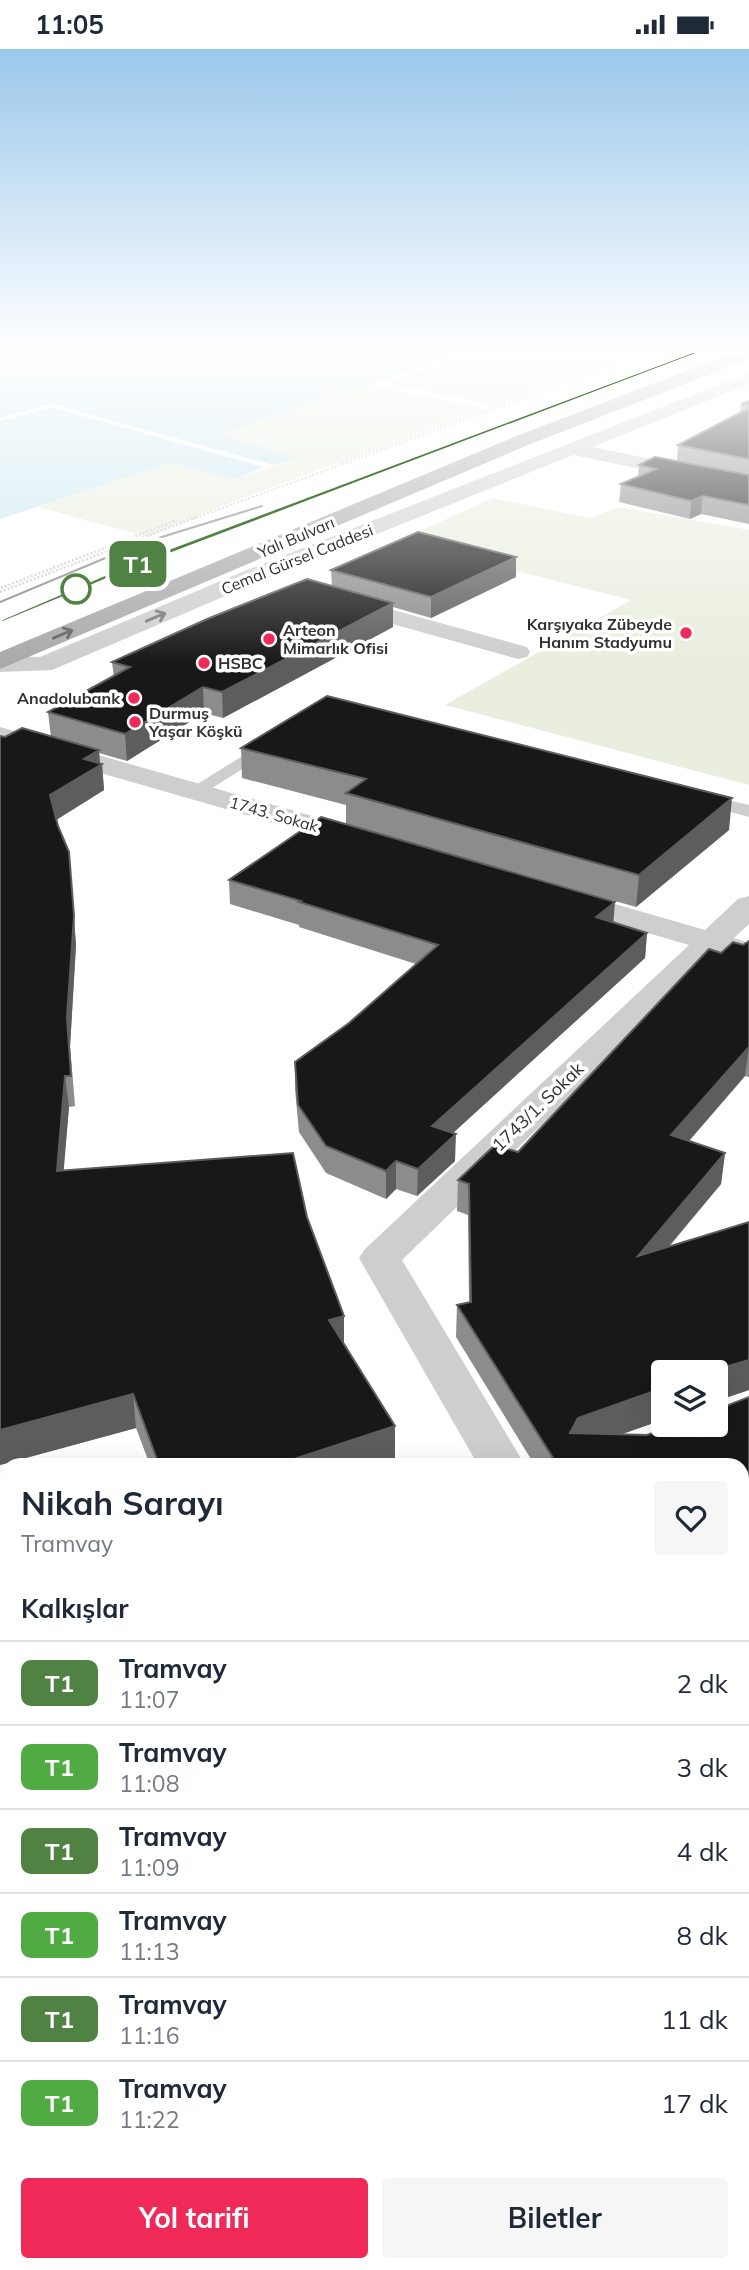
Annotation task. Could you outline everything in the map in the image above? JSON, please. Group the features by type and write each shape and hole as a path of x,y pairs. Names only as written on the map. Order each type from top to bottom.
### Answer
{"main road":[{"name":"Yalı Bulvarı","path":"231,541 444,457"},
{"name":"Yalı Bulvarı","path":"0,662 486,457"},
{"path":"221,568 250,577"}],"street":[{"name":"Cemal Gürsel Caddesi","path":"0,662 43,665 250,577 553,457"},
{"path":"610,457 749,485"},
{"path":"250,577 290,588"},
{"path":"317,596 518,652"},
{"name":"1743. Sokak","path":"0,735 394,849"},
{"path":"540,891 749,953"},
{"name":"1743/1. Sokak","path":"498,1458 380,1258 749,906"}],"lane":[{"path":"195,791 281,737"},
{"path":"682,794 749,811"}],"path":[{"path":"0,590 362,457"}],"green space":[{"path":"292,457 353,457 148,537 38,507 170,463 235,479 297,458"},
{"path":"493,498 590,518 619,507 749,530 749,785 445,705 631,600 398,541"}],"water":[{"path":"0,457 227,457 264,467 235,479 170,463 0,519"},
{"path":"243,457 299,458 273,465"}],"building":[{"path":"655,457 749,475 749,505 703,496 691,501 621,484 656,469 639,465"},
{"path":"418,532 516,557 431,597 331,570"},
{"path":"307,579 393,603 222,692 203,687 125,734 48,712 130,667 112,662 207,619"},
{"path":"327,696 732,798 639,875 346,793 366,779 241,748"},
{"path":"22,728 99,750 84,759 102,764 50,795 58,826 69,852 74,916 67,1017 71,1076 65,1076 57,1171 293,1153 307,1217 344,1316 329,1320 395,1426 297,1458 156,1458 133,1394 0,1430 0,736 5,737"},
{"path":"321,817 615,902 596,917 647,933 432,1126 456,1134 418,1169 396,1161 386,1171 326,1146 298,1105 295,1062 349,1023 438,945 229,880"},
{"path":"749,941 749,1047 671,1135 725,1153 638,1256 749,1222 749,1360 728,1366 728,1360 651,1360 651,1392 578,1418 570,1433 728,1437 728,1405 749,1397 749,1458 553,1458 457,1305 471,1302 469,1184 458,1180 495,1145 518,1152 709,949 721,953 733,942 743,945"}],"tram line":[{"path":"0,620 145,561 421,457"},
{"name":"T1","path":"0,620 145,561 421,457"},
{"path":"0,602 139,544 262,506"}],"place":[{"name":"Karşıyaka Zübeyde Hanım Stadyumu","path":"686,633"},
{"name":"Arteon Mimarlık Ofisi","path":"269,639"},
{"name":"HSBC","path":"204,663"},
{"name":"Anadolubank","path":"134,698"},
{"name":"Durmuş Yaşar Köşkü","path":"135,722"}]}
